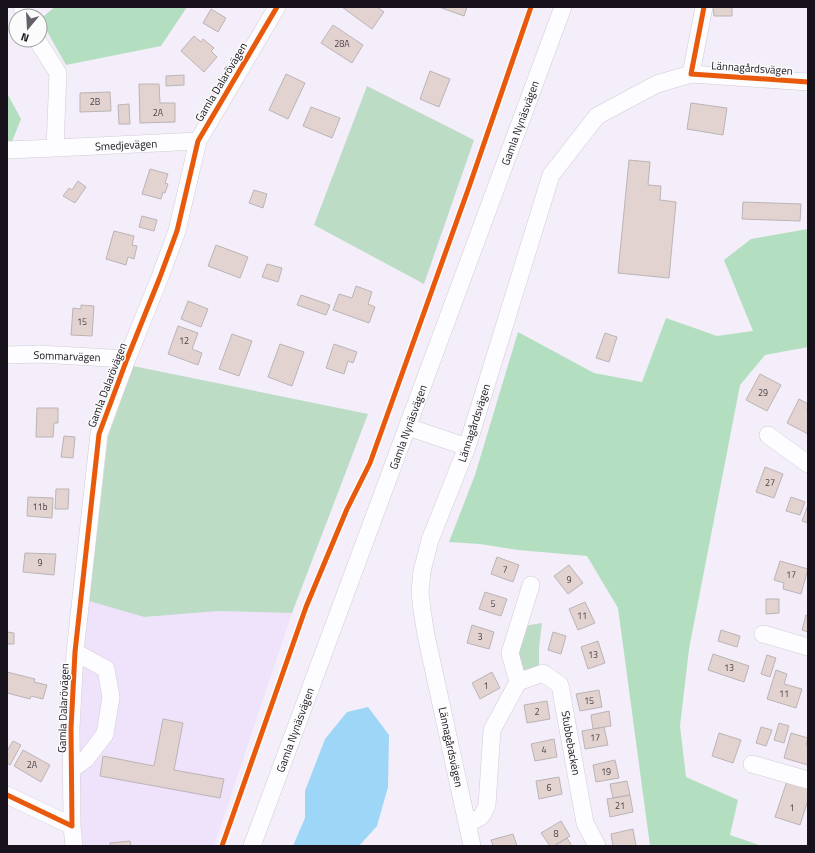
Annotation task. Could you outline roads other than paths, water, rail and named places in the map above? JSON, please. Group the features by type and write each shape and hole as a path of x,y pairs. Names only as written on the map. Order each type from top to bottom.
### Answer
{"street":[{"name":"Gamla Dalarövägen","path":"74,846 72,826 71,728 75,652 99,434 177,231 198,141 277,7"},
{"name":"Gamla Nynäsvägen","path":"252,846 563,7"},
{"path":"691,74 704,7"},
{"path":"42,48 58,73 55,148"},
{"name":"Lännagårdsvägen","path":"472,846 426,635 420,592 422,571 430,540 467,447 551,175 597,116 657,84 691,74 808,82"},
{"name":"Smedjevägen","path":"7,150 198,141"},
{"name":"Sommarvägen","path":"7,355 39,354 127,359"},
{"path":"408,427 467,447"},
{"path":"768,435 808,464"},
{"path":"467,822 480,819 488,805 492,730 518,682 510,653 530,585"},
{"path":"763,634 808,647"},
{"path":"71,770 86,759 105,734 111,697 106,669 75,652"},
{"name":"Stubbebacken","path":"518,682 543,673 560,685 585,823 597,846"},
{"path":"752,764 808,780"},
{"path":"7,795 72,826"}],"water":[{"path":"368,707 389,735 388,787 377,826 359,846 293,846 305,818 305,791 325,739 347,712"}]}
